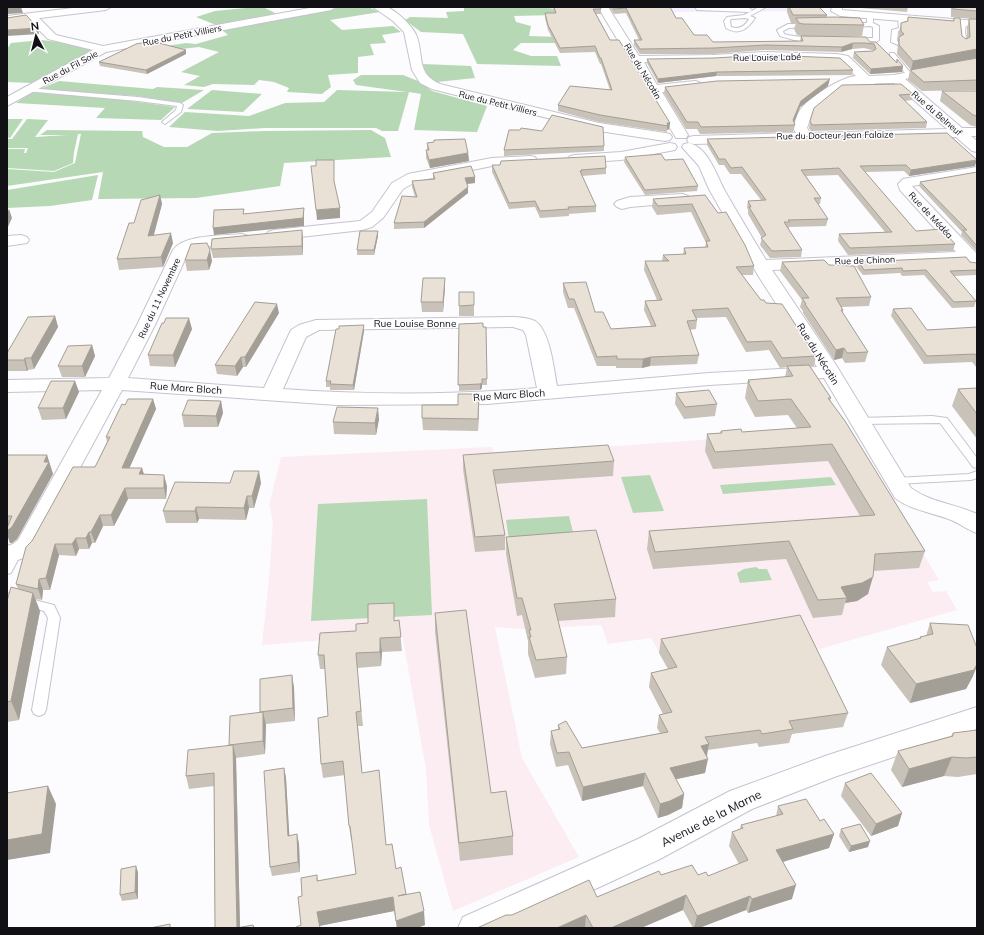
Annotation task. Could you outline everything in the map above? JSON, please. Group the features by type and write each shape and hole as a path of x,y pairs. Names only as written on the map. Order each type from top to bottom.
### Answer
{"street":[{"path":"7,19 28,11 56,7"},
{"path":"7,13 106,7"},
{"name":"Rue du Petit Villiers","path":"103,49 126,46 331,7"},
{"name":"Rue du Petit Villiers","path":"378,7 387,12 410,33 418,73 423,80 428,83 473,97 599,127 680,141"},
{"name":"Rue du Nécotin","path":"603,7 681,132 680,141 695,152 714,180 716,189 720,196 896,481 907,496 961,515 977,525"},
{"name":"Rue du Fil Soie","path":"28,11 52,37 103,49"},
{"path":"838,13 870,20 901,18 977,24"},
{"name":"Rue du Fil Soie","path":"7,102 103,49"},
{"path":"856,53 850,53 843,58 865,80"},
{"name":"Rue Louise Labé","path":"636,59 714,58 765,55 843,58"},
{"path":"805,136 800,128 806,111 833,84 852,80 865,80 900,84 897,77 977,62"},
{"path":"833,84 852,80"},
{"path":"653,88 709,83"},
{"name":"Rue du Belneuf","path":"900,84 919,97 977,148"},
{"path":"919,97 933,97"},
{"name":"Rue du Docteur Jean Falaize","path":"680,141 805,136 977,132"},
{"name":"Rue du 11 Novembre","path":"11,555 22,550 27,545 116,384 164,289 181,250 193,244 356,227 366,224 378,215 402,182 413,177 492,162 621,156 680,141"},
{"name":"Rue de Médéa","path":"973,260 905,187 905,184 908,182 977,171"},
{"path":"622,204 630,202 720,196"},
{"name":"Rue de Chinon","path":"762,265 973,260"},
{"name":"Rue Louise Bonne","path":"270,394 298,334 316,325 513,322 526,324 533,329 537,338 548,392"},
{"name":"Rue Marc Bloch","path":"7,386 116,384 337,399 487,398 724,378 830,372"},
{"name":"Avenue de la Marne","path":"475,928 649,849 741,800 828,767 977,718"}],"lane":[{"path":"697,8 755,11"},
{"path":"765,8 752,18 748,27 733,30 729,28 727,21 729,18 745,16 765,8"},
{"path":"745,16 752,18"},
{"path":"898,43 894,42 895,30 902,28 901,18"},
{"path":"787,20 811,20"},
{"path":"844,25 870,20 876,26 876,40 846,40"},
{"path":"963,23 962,32 964,45"},
{"path":"815,26 788,26 780,30 782,35 790,38 823,40"},
{"path":"892,54 907,72 913,74"},
{"path":"833,84 900,84"},
{"path":"833,84 880,88"},
{"path":"27,90 138,99 180,105 179,111 165,122"},
{"path":"859,421 932,418 943,420 977,465"},
{"path":"896,481 971,477 977,474"},
{"path":"7,570 11,555"},
{"path":"7,597 49,608 54,618 39,710"}],"shaded area":[{"path":"671,7 829,7 814,11 673,12"},
{"path":"849,429 939,580 927,582 933,592 946,591 957,610 809,652 797,628 659,652 651,638 608,644 601,625 522,629 495,627 522,758 579,857 453,911 429,825 426,769 402,634 262,645 269,580 273,521 269,505 281,457 492,447 495,455"}],"green space":[{"path":"263,7 277,14 216,25 196,17 215,11"},
{"path":"343,7 368,7 380,12 330,20 342,30 393,26 401,32 382,35 386,43 370,44 374,55 358,57 358,73 328,75 331,87 322,94 287,92 289,88 274,82 259,80 254,85 213,84 204,87 184,85 200,76 181,72 219,52 199,47 181,49 166,46 186,43 196,44 228,35 221,29"},
{"path":"464,7 541,7 555,9 556,15 514,16 516,22 531,26 529,36 559,37 568,43 521,43 513,50 531,56 557,56 561,66 477,64 463,34 421,32 405,20 410,17 448,18 446,12 464,11"},
{"path":"42,40 88,46 93,51 33,83 7,82 7,49 11,43"},
{"path":"423,64 471,66 475,78 437,82 425,74"},
{"path":"361,75 403,75 418,81 432,91 487,106 477,132 414,130 421,94 409,92 398,131 382,131 376,128 264,128 218,131 169,127 185,112 249,116 285,103 324,102 337,90 407,92 356,85 353,80"},
{"path":"59,81 153,89 157,87 204,90 182,103 137,96 40,89"},
{"path":"212,90 262,94 243,112 187,109"},
{"path":"32,92 116,99 175,107 161,120 96,118 105,108 16,103"},
{"path":"7,119 23,119 10,138 7,137"},
{"path":"27,119 48,120 35,137 67,135 40,135 47,130 142,131 143,137 164,147 187,147 212,133 371,130 385,138 391,157 284,163 280,186 196,198 98,199 103,172 7,186 7,169 54,172 75,163 81,134 78,134 74,152 26,153 28,148 7,148 7,139 12,139"},
{"path":"7,149 25,149 24,153 74,152 73,163 54,171 7,168"},
{"path":"98,175 92,200 50,206 7,208 7,190"},
{"path":"650,475 664,511 633,513 621,477"},
{"path":"831,477 836,485 723,494 720,485"},
{"path":"427,499 432,615 311,621 318,504"},
{"path":"569,516 574,536 509,540 506,520"},
{"path":"756,567 759,569 767,569 772,580 740,583 737,573 744,569"}],"building":[{"path":"554,7 600,7 601,9 593,9 610,40 619,40 670,123 667,123 668,126 600,115 558,105 570,86 612,90 601,58 595,46 560,48 548,25 545,13 556,13"},
{"path":"613,7 670,7 676,18 682,18 694,35 707,35 713,42 803,41 801,36 866,37 870,42 876,42 897,63 897,59 903,66 871,69 854,52 873,51 876,49 874,44 865,43 853,43 842,47 766,45 714,48 640,49 634,40 642,40 626,8 614,9"},
{"path":"789,7 819,7 827,15 793,15"},
{"path":"953,7 977,7 977,11 953,9"},
{"path":"26,15 38,28 7,30 7,18"},
{"path":"908,17 954,21 954,18 960,18 962,36 966,39 970,37 969,19 977,19 977,49 913,61 899,45 899,37 904,34 901,31 901,23 908,21"},
{"path":"796,18 860,18 864,25 803,24 799,23"},
{"path":"151,41 186,50 146,70 99,62 136,44"},
{"path":"766,55 840,58 853,70 717,72 658,79 647,59 714,58"},
{"path":"977,58 977,80 924,82 910,70"},
{"path":"830,79 801,101 793,120 795,125 701,127 698,122 687,122 665,87 717,81"},
{"path":"901,84 913,94 899,95 927,122 812,125 810,121 814,108 842,85"},
{"path":"942,91 977,91 977,116 973,115"},
{"path":"552,115 603,127 604,146 504,150 509,130 520,130 521,128 542,131"},
{"path":"947,133 977,160 911,170 906,165 860,166 916,231 942,229 955,244 850,248 839,234 892,232 839,168 801,170 821,198 814,198 828,219 788,220 790,222 784,222 802,250 772,251 761,238 766,235 749,207 751,207 748,201 766,200 742,167 731,168 725,159 719,159 707,139"},
{"path":"465,139 468,153 429,160 426,150 429,150 427,143 434,142 434,140"},
{"path":"661,154 665,160 683,159 698,186 645,190 625,157"},
{"path":"605,156 606,168 580,171 596,206 568,207 569,209 540,211 535,201 509,203 492,165 500,165 501,161"},
{"path":"316,160 334,160 334,181 340,208 316,210 311,166 316,166"},
{"path":"471,166 475,177 465,178 468,187 424,222 394,223 402,196 417,197 412,181 435,179 433,173"},
{"path":"977,172 977,246 963,230 967,230 920,182"},
{"path":"160,195 148,236 171,233 161,257 117,259 129,223 134,223 141,200"},
{"path":"705,195 718,213 726,212 745,245 754,266 736,267 761,300 764,300 766,303 782,304 816,356 782,358 771,341 747,342 728,308 692,310 697,320 687,321 699,355 651,357 643,359 617,359 617,356 597,357 574,299 569,299 563,283 586,282 595,312 603,312 611,329 656,326 645,301 662,300 645,261 669,261 663,255 686,254 684,248 708,247 706,241 710,241 692,204 658,206 653,199"},
{"path":"304,208 303,218 213,228 214,210 244,209 243,214"},
{"path":"302,230 302,246 211,249 212,239"},
{"path":"360,231 378,231 374,250 357,250"},
{"path":"207,243 210,250 207,260 185,260 191,244"},
{"path":"966,257 970,262 977,263 977,270 950,271 976,301 954,302 926,270 903,271 902,268 864,270 859,262"},
{"path":"824,260 829,265 854,266 871,297 836,298 843,310 841,310 868,352 847,353 844,348 836,350 802,298 809,298 782,262"},
{"path":"423,278 445,278 443,302 421,302"},
{"path":"459,292 474,292 474,305 459,306"},
{"path":"255,302 277,304 245,357 241,357 235,366 215,365"},
{"path":"911,308 927,330 977,327 977,357 975,354 927,356 893,309"},
{"path":"55,316 31,358 25,358 24,360 7,360 7,353 28,317"},
{"path":"166,318 189,318 173,355 148,355 162,323 164,323"},
{"path":"483,323 483,327 486,327 487,379 482,379 482,383 480,384 458,385 459,324"},
{"path":"364,325 353,385 330,384 331,381 326,381 336,329 339,329 339,326"},
{"path":"92,345 82,366 58,366 68,346"},
{"path":"809,365 831,398 828,398 845,421 925,551 875,554 873,577 862,583 841,587 847,598 818,600 789,541 655,552 649,531 875,515 832,444 715,452 707,434 741,429 742,432 811,427 791,399 758,401 748,382 750,382 748,380 793,376 787,366"},
{"path":"51,381 75,381 63,408 38,408"},
{"path":"977,388 977,414 958,389"},
{"path":"709,390 717,404 685,407 676,393"},
{"path":"458,394 479,394 478,419 422,418 422,405 458,405"},
{"path":"128,399 153,399 122,468 142,468 139,474 164,475 164,488 125,488 111,515 100,515 86,538 76,538 72,544 55,544 46,578 39,579 38,589 16,584 26,547 32,541 73,467 95,467 110,437 106,437 122,404 125,405"},
{"path":"188,400 221,401 216,416 182,415"},
{"path":"337,407 378,408 375,423 333,422"},
{"path":"608,445 614,461 493,470 505,535 475,537 463,455"},
{"path":"8,455 47,455 44,462 49,462 12,527 7,531 12,516 7,516"},
{"path":"234,471 259,471 252,496 247,496 244,508 196,507 195,511 163,511 175,482 230,483"},
{"path":"596,530 616,599 554,604 567,657 536,660 529,637 531,637 529,630 531,630 522,598 517,598 506,537"},
{"path":"11,587 33,593 11,701 7,702 7,601"},
{"path":"394,603 394,621 399,620 401,637 380,638 380,652 356,653 361,711 356,712 362,773 379,770 386,845 392,844 396,869 401,867 406,894 398,896 420,892 424,911 396,921 393,897 317,912 320,928 296,928 301,925 298,897 302,896 301,878 317,875 317,881 356,874 349,826 343,761 321,764 318,718 328,716 324,655 318,655 320,633 356,631 356,624 368,623 368,604"},
{"path":"466,610 491,793 506,791 513,836 459,843 435,613"},
{"path":"800,615 848,713 789,721 793,729 762,734 760,730 705,737 709,744 701,746 708,759 670,768 684,794 660,804 645,773 583,787 569,752 557,753 551,731 560,729 558,725 566,721 582,748 668,732 659,715 672,712 651,673 677,667 661,639"},
{"path":"930,623 968,625 977,648 977,664 974,670 916,684 887,647 933,634"},
{"path":"292,675 293,708 260,712 260,679"},
{"path":"263,712 263,741 229,745 230,716"},
{"path":"977,730 977,757 952,757 909,769 898,751 953,736 953,733"},
{"path":"233,745 237,928 215,928 214,773 186,776 188,750"},
{"path":"284,768 288,836 297,834 298,862 270,867 264,771"},
{"path":"871,773 902,813 876,824 845,783"},
{"path":"48,786 42,834 7,840 7,793"},
{"path":"806,799 820,821 824,819 834,834 776,850 796,885 752,899 750,896 697,916 686,895 613,928 593,928 586,915 557,928 477,928 506,915 512,915 589,880 597,897 659,871 661,875 692,865 698,875 706,872 708,876 748,860 732,832 743,828 741,825 783,814 778,806"},
{"path":"860,824 870,841 851,846 841,829"},
{"path":"136,866 135,892 120,895 121,869"},
{"path":"170,924 170,928 150,928"},
{"path":"253,925 254,928 237,928"}]}
